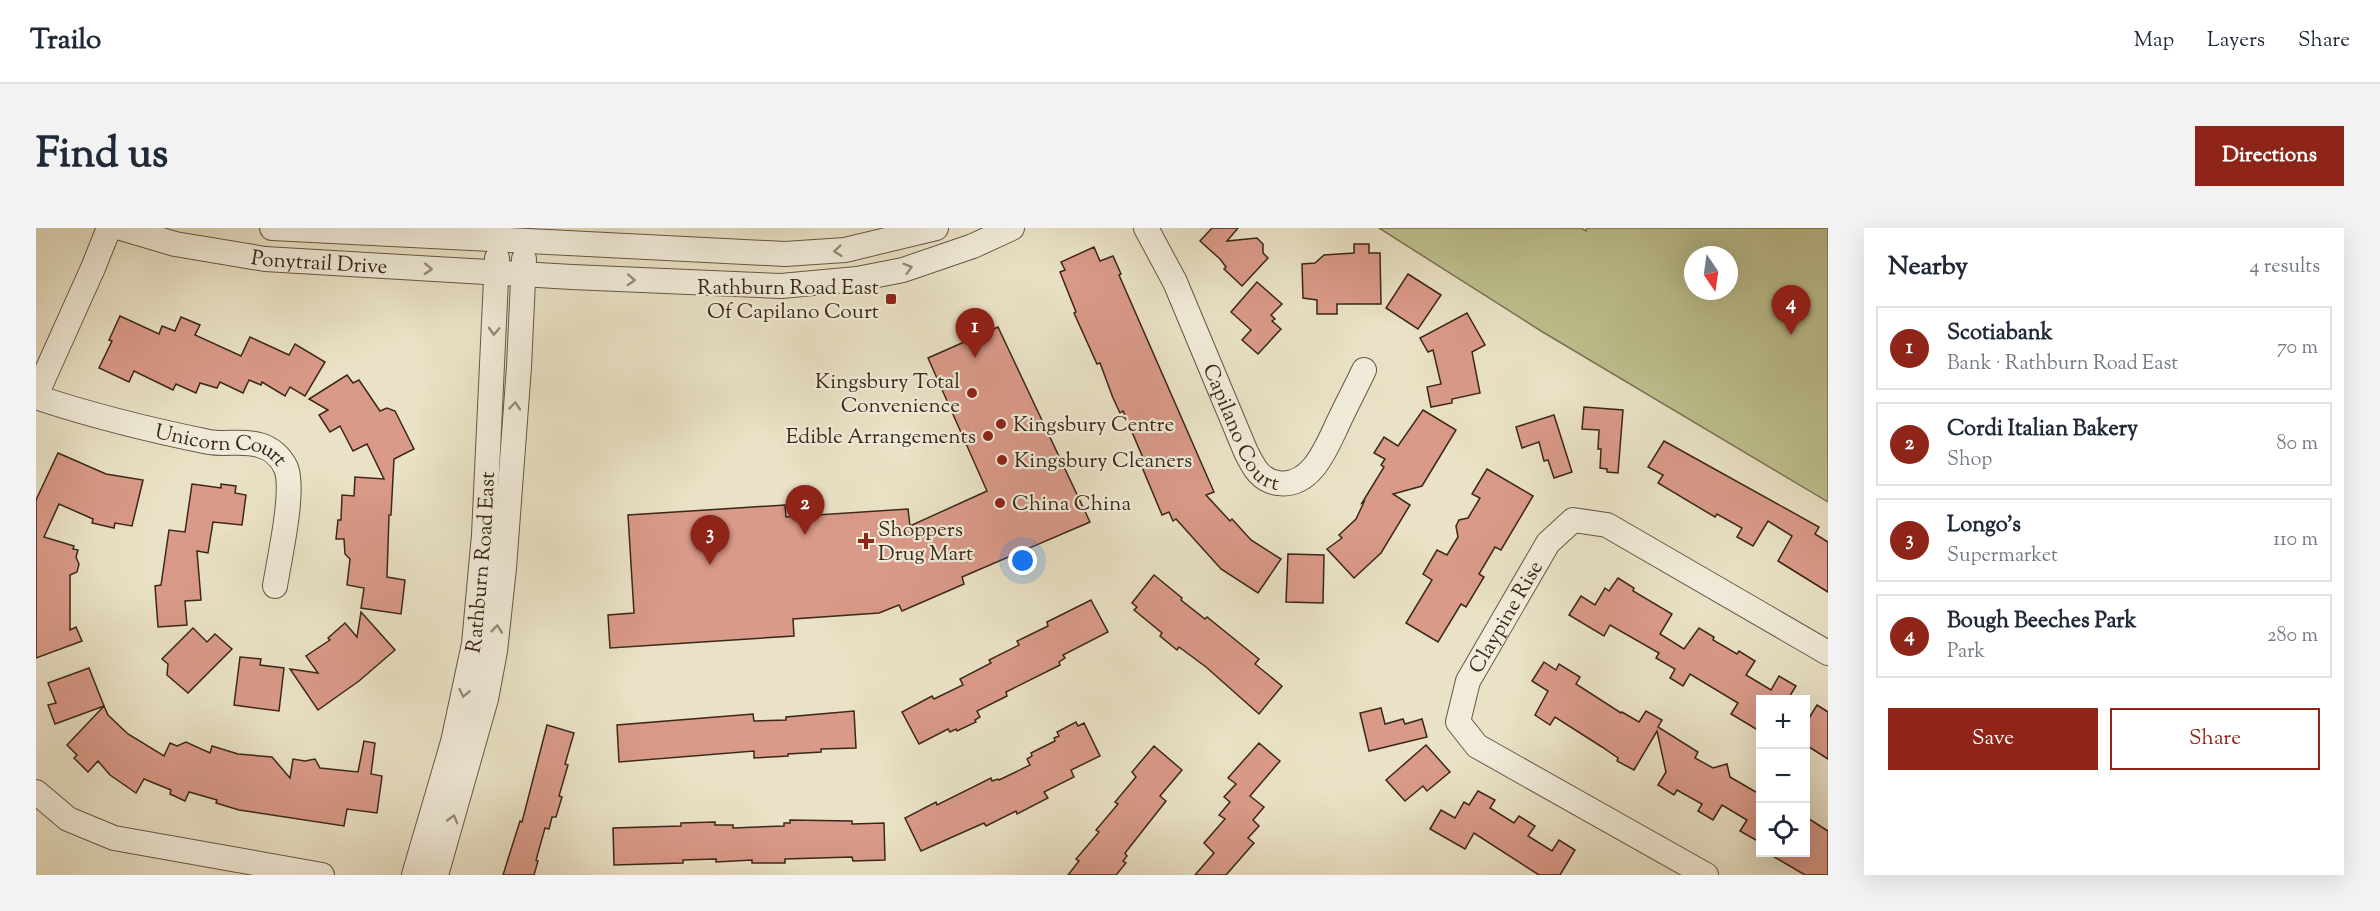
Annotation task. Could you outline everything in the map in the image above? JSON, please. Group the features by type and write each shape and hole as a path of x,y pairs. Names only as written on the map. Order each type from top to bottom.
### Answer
{"street":[{"path":"36,396 109,228"},
{"name":"Ponytrail Drive","path":"121,228 175,244 265,259 523,274"},
{"name":"Ponytrail Drive","path":"272,228 751,254 811,254 872,245 936,228"},
{"path":"523,274 770,286 822,284 886,274 922,264 974,246 1012,228"},
{"name":"Capilano Court","path":"1146,228 1175,282 1253,467 1262,476 1273,482 1286,483 1299,480 1313,468 1323,453 1364,370"},
{"name":"Rathburn Road East","path":"414,875 453,742 474,644 484,535 498,240"},
{"name":"Rathburn Road East","path":"436,875 486,699 495,651 504,568 525,242"},
{"name":"Unicorn Court","path":"36,396 99,418 164,433 222,444 251,443 271,450 285,466 289,487 275,586"},
{"name":"Claypine Rise","path":"1706,875 1477,746 1458,722 1468,681 1548,543 1573,520 1607,525 1828,653"},
{"path":"36,792 68,819 114,838 322,875"}],"green space":[{"path":"1379,228 1581,228 1586,231 1587,228 1828,228 1828,502 1541,331"}],"building":[{"path":"1212,228 1238,228 1227,241 1257,238 1263,244 1263,253 1268,258 1242,286 1224,269 1226,267 1220,259 1200,241"},
{"path":"1354,244 1369,244 1369,253 1380,253 1381,304 1337,304 1337,314 1317,314 1317,300 1303,298 1302,264 1315,263 1324,255 1354,253"},
{"path":"1094,247 1100,261 1113,256 1121,274 1119,275 1214,492 1206,495 1251,540 1281,559 1258,593 1221,569 1176,519 1173,521 1169,512 1162,515 1142,467 1146,465 1123,411 1120,413 1100,363 1097,364 1074,313 1076,312 1060,272 1065,270 1061,262"},
{"path":"1408,274 1441,295 1418,329 1386,308"},
{"path":"1257,282 1282,304 1271,315 1275,319 1272,321 1281,329 1258,354 1242,340 1251,330 1231,312"},
{"path":"1467,313 1485,345 1472,352 1480,393 1452,399 1452,403 1431,407 1427,387 1441,384 1433,350 1428,352 1420,338"},
{"path":"120,316 159,334 162,326 175,331 181,317 200,325 195,335 241,356 250,337 289,355 295,344 325,362 305,396 290,387 285,396 262,382 261,385 249,380 243,393 220,382 217,388 200,383 196,393 176,384 173,390 134,371 129,382 99,368 112,341 109,340"},
{"name":"Kingsbury Centre","path":"998,327 1090,522 962,577 964,584 902,611 899,605 879,613 793,619 794,636 610,648 608,615 634,613 628,515 785,505 786,517 908,509 910,526 987,491 928,358"},
{"path":"347,375 353,383 359,380 380,411 387,408 395,411 414,449 394,459 391,515 389,515 387,577 405,580 401,614 361,608 364,588 347,585 350,559 345,554 344,539 336,539 338,520 341,520 342,495 354,496 355,477 384,479 367,444 353,451 340,426 330,432 319,415 328,410 309,399"},
{"path":"1584,407 1623,410 1618,473 1607,472 1607,469 1600,468 1599,430 1582,429"},
{"path":"1423,410 1456,430 1422,486 1393,494 1410,505 1381,553 1354,578 1327,549 1342,538 1339,535 1356,519 1364,502 1362,503 1384,467 1381,465 1385,459 1374,453 1384,437 1398,446"},
{"path":"1554,415 1572,472 1554,478 1548,460 1544,461 1539,442 1522,448 1516,427"},
{"path":"1664,441 1819,527 1815,534 1828,542 1828,592 1778,561 1792,536 1768,521 1753,546 1737,537 1742,528 1717,514 1715,517 1658,483 1663,475 1648,467"},
{"path":"58,453 106,474 143,480 132,526 115,523 114,528 92,523 93,519 59,504 44,537 74,546 73,549 78,550 77,572 70,575 70,630 76,627 82,641 36,658 36,500"},
{"path":"1487,469 1533,496 1501,550 1495,547 1479,574 1484,577 1466,607 1461,604 1438,642 1406,623 1432,580 1423,574 1437,550 1447,555 1458,537 1456,526 1459,520 1468,518 1480,498 1472,494"},
{"path":"192,484 221,488 221,484 236,486 235,493 246,495 242,525 213,522 208,553 197,551 201,600 185,601 187,625 158,627 155,586 161,585 169,530 185,532"},
{"path":"1288,554 1324,555 1323,603 1286,602"},
{"path":"1154,575 1182,598 1181,600 1205,619 1207,617 1259,659 1255,664 1282,686 1259,714 1206,667 1179,647 1177,650 1160,636 1162,633 1134,610 1137,607 1132,603"},
{"path":"1618,578 1634,588 1633,591 1672,614 1660,634 1684,649 1699,628 1714,637 1713,640 1755,661 1746,675 1771,690 1779,676 1796,686 1790,695 1756,695 1756,729 1731,714 1738,703 1690,674 1683,686 1670,678 1675,669 1656,658 1659,653 1610,625 1604,636 1569,615 1581,596 1595,605 1605,588 1609,591"},
{"path":"1091,600 1108,632 1063,655 1065,658 1059,662 1060,665 1006,692 1007,696 977,711 980,717 975,720 976,722 957,731 956,729 950,732 948,729 919,744 902,712 932,696 934,699 963,685 960,679 991,663 989,660 1019,645 1017,641 1048,626 1047,622"},
{"path":"361,612 395,650 359,681 318,710 290,669 318,673 306,656 330,640 328,638 345,623 357,637"},
{"path":"193,628 207,642 215,634 232,649 188,693 167,675 168,664 162,659"},
{"path":"240,657 261,659 260,665 284,668 279,711 234,705"},
{"path":"1544,662 1556,670 1559,664 1580,677 1576,684 1621,713 1639,722 1646,711 1662,720 1658,727 1698,752 1695,758 1713,768 1727,764 1730,777 1756,792 1756,840 1740,831 1747,820 1722,805 1713,820 1698,811 1702,804 1677,790 1674,795 1658,785 1666,772 1657,731 1634,770 1617,761 1618,758 1555,717 1550,725 1535,715 1548,691 1532,681"},
{"path":"89,668 104,706 55,724 48,705 56,703 48,683"},
{"path":"1817,705 1828,712 1828,759 1810,748 1810,716"},
{"path":"104,706 108,715 128,734 164,756 170,743 177,746 186,742 210,753 212,746 238,754 272,757 290,778 293,759 305,761 315,759 320,768 358,772 364,741 375,743 371,774 382,776 377,813 347,809 344,826 239,810 216,803 217,800 189,792 185,801 170,794 171,790 144,779 136,793 110,775 98,761 88,772 74,758 77,755 67,745"},
{"path":"1381,708 1385,724 1403,719 1405,724 1422,719 1427,737 1369,751 1360,713"},
{"path":"854,711 856,748 821,749 821,752 788,754 788,756 754,758 754,751 619,762 617,725 753,714 754,721 786,720 786,717"},
{"path":"1076,722 1078,726 1084,723 1100,756 1071,770 1074,777 1044,792 1048,798 1017,814 1016,811 986,826 984,823 921,851 905,818 991,778 992,781 999,780 1030,765 1027,759 1032,756 1031,753 1055,741 1054,738 1059,736 1057,732"},
{"path":"547,725 574,733 559,796 562,797 556,817 552,817 549,829 545,828 534,875 503,875 520,821 522,822"},
{"path":"1259,743 1280,761 1250,796 1264,807 1253,820 1259,826 1248,838 1254,843 1226,875 1195,875 1214,853 1204,843 1225,819 1219,815 1230,802 1224,797 1236,784 1228,778"},
{"path":"1426,745 1450,772 1427,791 1423,786 1405,801 1386,780"},
{"path":"1154,746 1182,770 1160,796 1166,801 1125,853 1127,856 1123,861 1126,863 1116,875 1068,875 1079,861 1076,859 1099,832 1096,830 1118,804 1115,802 1136,777 1132,772"},
{"path":"1478,791 1495,800 1490,808 1514,823 1519,816 1535,826 1528,836 1552,851 1559,840 1575,850 1560,875 1539,875 1474,833 1465,849 1430,829 1441,810 1455,818 1464,802 1469,805"},
{"path":"790,820 852,821 852,824 884,823 885,860 853,861 852,857 785,859 785,863 752,863 752,860 716,862 716,859 683,860 683,863 614,865 613,828 681,826 681,823 715,822 715,825 733,825 733,828 784,826 784,823 790,823"},
{"path":"1810,820 1828,831 1828,875 1805,875 1774,857 1810,857"}],"place":[{"name":"Rathburn Road East Of Capilano Court","path":"891,299"},
{"name":"Bough Beeches Park","path":"1791,335"},
{"name":"Scotiabank","path":"975,358"},
{"name":"Kingsbury Total Convenience","path":"972,393"},
{"name":"Kingsbury Centre","path":"1001,424"},
{"name":"Edible Arrangements","path":"988,436"},
{"name":"Kingsbury Cleaners","path":"1002,460"},
{"name":"China China","path":"1000,503"},
{"name":"Cordi Italian Bakery","path":"805,535"},
{"name":"Shoppers Drug Mart","path":"866,541"},
{"name":"Longo's","path":"710,565"}]}
